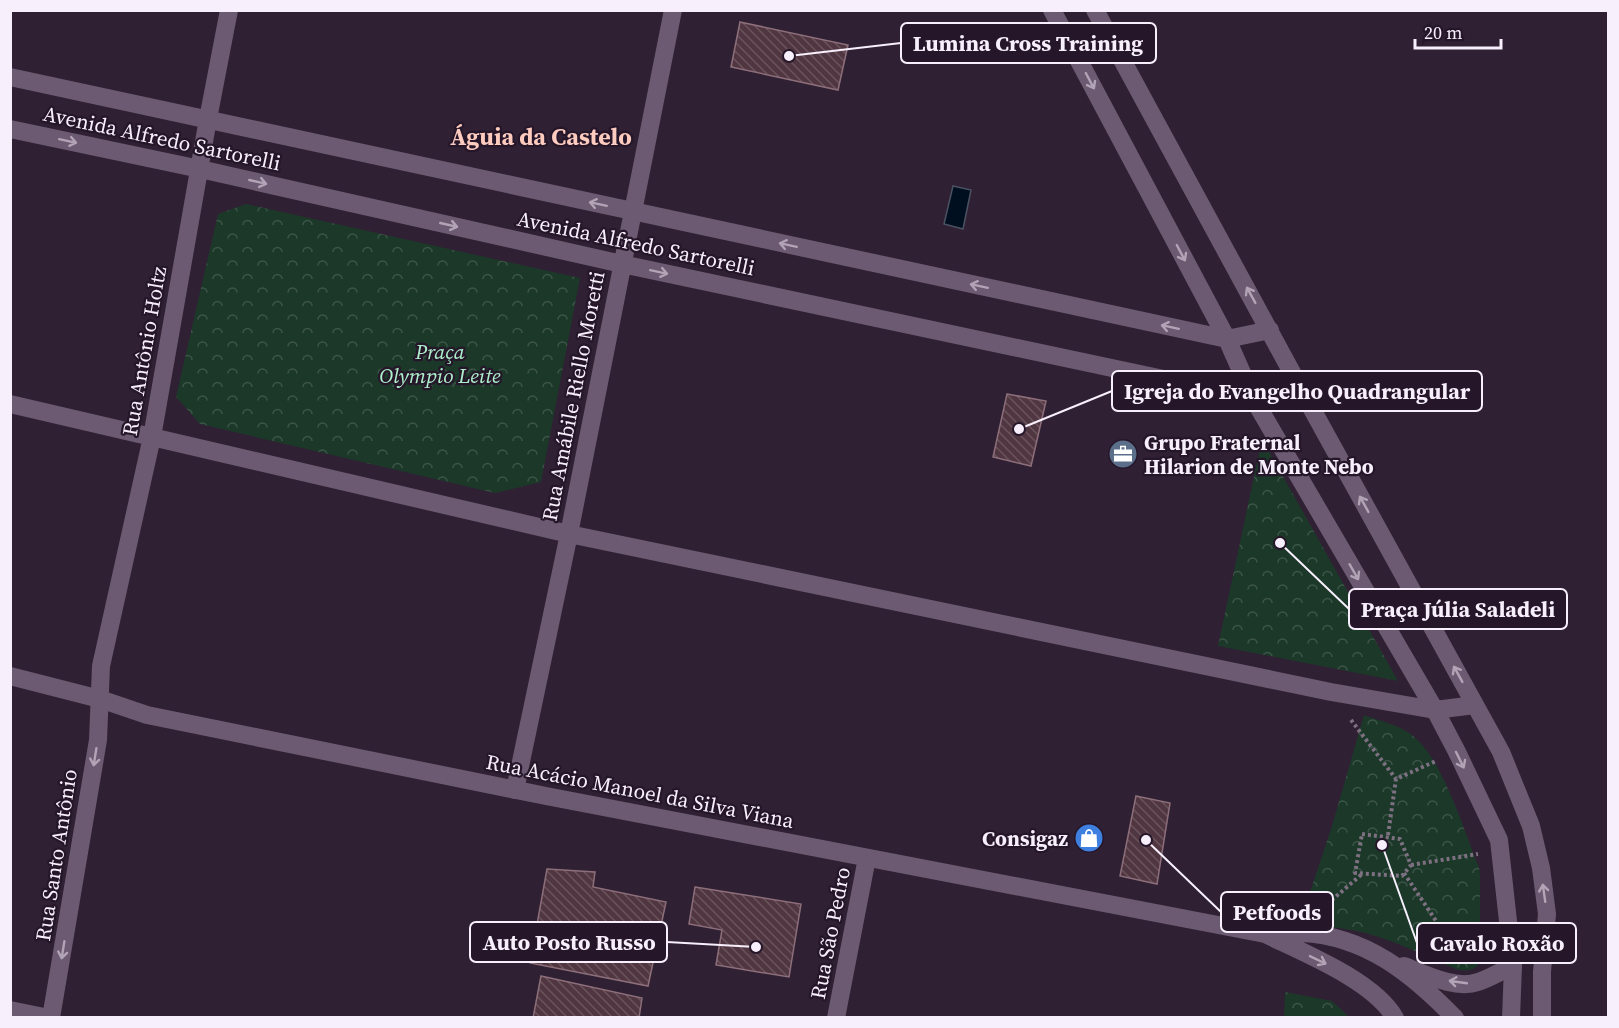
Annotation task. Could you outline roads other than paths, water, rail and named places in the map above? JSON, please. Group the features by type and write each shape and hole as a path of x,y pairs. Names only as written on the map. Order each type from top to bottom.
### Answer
{"street":[{"name":"Rua Antônio Holtz","path":"100,699 101,666 152,437 228,10"},
{"name":"Rua Amábile Riello Moretti","path":"515,790 569,534 673,10"},
{"path":"1052,10 1227,339 1253,398 1435,710 1499,840 1513,966 1511,1017"},
{"path":"1095,10 1500,752 1526,816 1541,868 1547,914 1542,972 1542,1017"},
{"name":"Avenida Alfredo Sartorelli","path":"10,77 1227,339"},
{"name":"Avenida Alfredo Sartorelli","path":"10,129 200,169 622,264 1253,398"},
{"path":"1227,339 1270,330"},
{"path":"1253,398 1296,380"},
{"path":"10,404 569,534 1331,692 1435,710 1475,705"},
{"name":"Rua Acácio Manoel da Silva Viana","path":"10,676 100,699 147,715 515,790 1265,934"},
{"name":"Rua Santo Antônio","path":"50,1017 98,740 100,699"},
{"name":"Rua São Pedro","path":"836,1017 867,858"},
{"path":"1265,934 1295,933 1336,938 1372,951 1393,963 1455,1017"},
{"path":"1265,934 1348,975 1390,1009 1395,1017"},
{"path":"1393,963 1452,982 1466,984 1513,966"},
{"path":"10,1010 50,1017"}],"water":[{"path":"953,186 971,190 963,229 944,224"}],"place":[{"name":"Lumina Cross Training","path":"789,56"},
{"name":"Igreja do Evangelho Quadrangular","path":"1019,429"},
{"name":"Grupo Fraternal Hilarion de Monte Nebo","path":"1123,454"},
{"name":"Praça Júlia Saladeli","path":"1280,543"},
{"name":"Consigaz","path":"1089,838"},
{"name":"Petfoods","path":"1146,840"},
{"name":"Cavalo Roxão","path":"1382,845"},
{"name":"Auto Posto Russo","path":"756,947"}],"district":[{"name":"Águia da Castelo","path":"541,136"}],"park label":[{"name":"Praça Olympio Leite","path":"440,363"}]}
